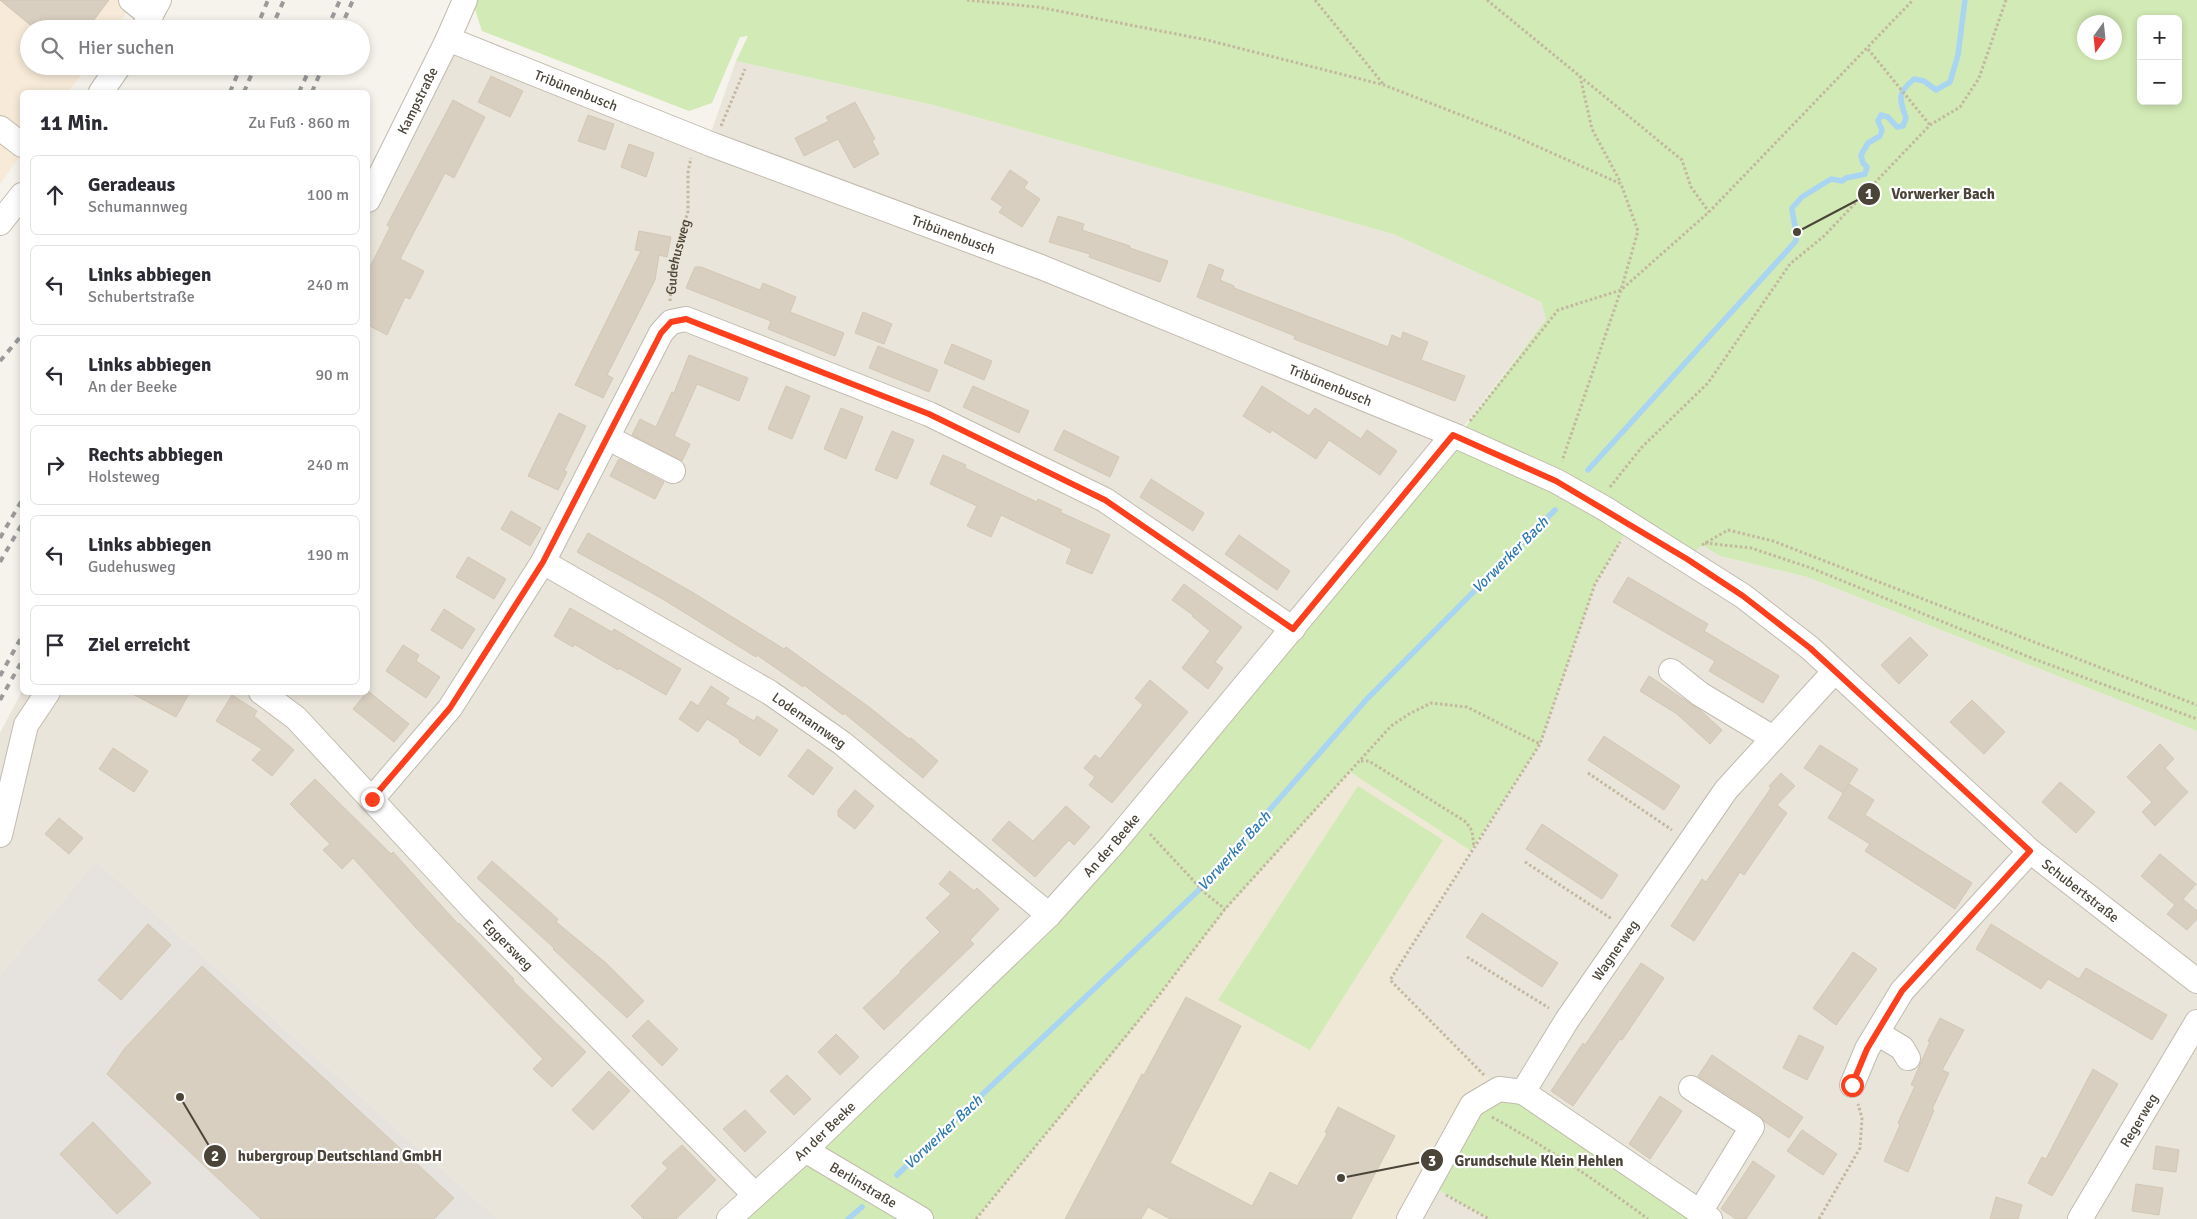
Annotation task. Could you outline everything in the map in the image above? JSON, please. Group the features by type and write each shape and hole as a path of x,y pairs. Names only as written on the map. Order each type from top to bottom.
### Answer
{"street":[{"path":"132,0 151,15"},
{"name":"Kampstraße","path":"370,196 448,39 465,0"},
{"name":"Tribünenbusch","path":"448,39 705,141 1041,267 1456,436"},
{"path":"102,90 113,75"},
{"path":"0,128 20,143"},
{"path":"0,223 20,198"},
{"path":"372,799 450,708 543,562 661,333 671,322 686,319 929,414 1105,500 1293,629"},
{"name":"Schubertstraße","path":"1456,436 1556,481 1687,559 1743,596 1810,648 2030,851 2197,981"},
{"name":"An der Beeke","path":"729,1219 805,1150 1049,915 1113,844 1456,436"},
{"path":"608,438 673,471"},
{"name":"Lodemannweg","path":"543,562 777,697 842,743 1049,915"},
{"path":"1671,671 1700,694 1773,738"},
{"name":"Wagnerweg","path":"1524,1092 1567,1020 1726,790 1834,672"},
{"path":"0,835 26,725 46,695"},
{"name":"Eggersweg","path":"265,695 296,718 473,909 755,1195"},
{"path":"1852,1085 1867,1049 1902,991 2030,851"},
{"name":"Regerweg","path":"2080,1219 2197,1022"},
{"path":"1877,1033 1902,1048 1908,1058"},
{"path":"1408,1219 1472,1105 1499,1089 1524,1092 1705,1216 1752,1127 1691,1088"},
{"name":"Berlinstraße","path":"805,1150 921,1219"}],"path":[{"path":"967,0 1038,7 1207,40 1384,85 1512,135 1621,184"},
{"path":"1314,0 1384,85"},
{"path":"1487,0 1682,160 1690,187 1709,212"},
{"path":"1456,436 1558,310 1620,290 1709,212 1914,0"},
{"path":"1604,508 1612,484 1642,447 1708,383 1790,264 1824,236 1930,125 1960,107 1979,78 2006,0"},
{"path":"1868,49 1930,125"},
{"name":"Gudehusweg","path":"671,322 670,306 673,265 688,211 688,172 745,69"},
{"path":"1556,481 1638,231 1621,184 1592,129 1580,76"},
{"path":"1499,1089 1390,980 1540,744 1595,584 1630,525"},
{"path":"2197,705 1773,541 1728,530 1704,543 1750,548 1811,568 2034,659 2197,719"},
{"path":"976,1219 1153,1004 1225,910 1391,726 1431,703 1466,707 1540,744"},
{"path":"1360,761 1369,760 1466,822 1472,832 1474,847"},
{"path":"1588,772 1690,842"},
{"path":"1134,817 1196,883 1225,910"},
{"path":"1525,862 1629,929"},
{"path":"1467,957 1567,1020"},
{"path":"1818,1219 1860,1148 1862,1118 1852,1085"},
{"path":"1472,1105 1548,1148 1590,1175 1648,1219"},
{"path":"1428,1184 1490,1219"}],"shaded area":[{"path":"0,0 133,0 122,20 20,20 20,75 81,75 70,90 20,90 20,157 0,184"},
{"path":"444,33 709,138 736,61 933,105 1393,234 1541,302 1546,319 1318,617 1134,817 729,1219 498,1219 96,861 0,975 0,733 20,695 370,695 370,184"},
{"path":"1630,525 1702,545 1720,556 1807,577 2197,731 2197,1219 1710,1219 1499,1089 1390,980 1540,744 1595,584"},
{"path":"1350,772 1471,851 1390,980 1499,1089 1409,1219 977,1219 1153,1003 1225,909"},
{"path":"96,861 498,1219 0,1219 0,975"},
{"path":"1428,1184 1489,1219 1409,1219"}],"green space":[{"path":"472,0 2197,0 2197,731 1807,577 1720,556 1702,545 1687,559 1630,525 1595,584 1540,744 1471,851 1350,772 1357,764 1225,910 1135,1026 976,1219 729,1219 1134,817 1318,617 1458,437 1546,319 1541,302 1393,234 933,105 736,61 748,36 740,37 712,103 689,111 482,31"},
{"path":"1358,786 1443,840 1310,1050 1218,1000"},
{"path":"1499,1089 1710,1219 1489,1219 1428,1184"}],"building":[{"path":"0,0 109,0 94,20 24,20"},
{"path":"491,76 523,91 510,117 478,102"},
{"path":"453,100 485,117 454,178 445,173 400,259 424,271 410,299 405,297 387,335 370,326 370,267 390,227 387,225"},
{"path":"855,102 875,139 872,141 879,154 854,168 838,139 804,156 795,138 829,121 826,117"},
{"path":"588,115 614,124 605,150 578,141"},
{"path":"629,144 654,153 646,177 621,167"},
{"path":"1010,170 1028,182 1024,188 1040,199 1022,227 999,212 1003,207 991,199"},
{"path":"1058,216 1084,224 1082,230 1168,261 1160,282 1089,257 1090,254 1049,242"},
{"path":"639,231 671,237 667,257 659,255 655,280 607,375 613,378 603,398 575,385 641,251 635,250"},
{"path":"1209,264 1224,270 1220,280 1234,286 1234,288 1388,347 1392,335 1401,339 1403,332 1428,342 1421,360 1465,376 1455,401 1294,339 1295,336 1197,297"},
{"path":"695,267 701,267 760,290 763,283 796,297 790,312 844,333 835,356 768,329 771,321 686,288"},
{"path":"863,312 892,324 884,344 855,333"},
{"path":"952,344 992,361 984,380 944,363"},
{"path":"878,346 938,370 929,392 869,368"},
{"path":"689,355 748,378 739,401 697,384 674,436 690,444 682,461 632,435 640,419 656,427 672,392 674,393"},
{"path":"786,386 810,396 792,439 768,429"},
{"path":"973,386 1029,411 1019,433 963,407"},
{"path":"1262,386 1309,416 1315,408 1361,439 1367,430 1397,451 1380,475 1329,440 1316,459 1272,430 1270,433 1243,416"},
{"path":"841,408 863,417 846,459 824,449"},
{"path":"559,413 586,426 564,471 567,472 558,490 528,476"},
{"path":"1064,430 1119,457 1110,477 1054,450"},
{"path":"892,431 914,440 897,479 875,470"},
{"path":"943,455 966,465 965,468 1037,502 1038,499 1062,510 1060,512 1110,535 1092,574 1066,563 1072,549 1001,515 991,537 967,526 977,506 930,484"},
{"path":"619,459 664,482 655,499 610,476"},
{"path":"1151,479 1204,513 1193,531 1140,497"},
{"path":"511,511 541,528 530,546 501,529"},
{"path":"588,533 692,592 784,649 786,647 869,707 909,739 911,738 938,761 923,778 844,713 843,715 804,685 803,687 757,655 756,657 661,598 577,552"},
{"path":"1239,535 1290,571 1277,590 1225,554"},
{"path":"468,557 506,579 494,599 456,577"},
{"path":"1628,577 1708,624 1704,631 1779,676 1763,703 1709,671 1715,661 1613,602"},
{"path":"1184,584 1242,627 1215,662 1223,668 1208,689 1182,668 1210,631 1193,615 1172,600"},
{"path":"570,608 612,632 614,629 681,669 666,695 574,644 573,647 554,636"},
{"path":"444,609 475,629 462,649 431,630"},
{"path":"1910,637 1928,655 1899,684 1881,665"},
{"path":"403,645 419,655 416,661 440,677 426,698 386,671"},
{"path":"1649,676 1700,710 1722,730 1710,744 1677,714 1640,691"},
{"path":"1150,680 1188,712 1112,803 1089,785 1095,777 1084,768 1095,755 1100,759 1143,705 1135,698"},
{"path":"711,686 729,698 725,704 754,721 757,716 778,730 760,756 739,742 740,740 707,719 698,732 679,719 691,701 698,706"},
{"path":"370,693 409,724 394,742 353,709 365,695 370,695"},
{"path":"135,695 188,695 176,717"},
{"path":"232,695 257,711 254,716 294,750 272,776 252,760 262,749 216,721"},
{"path":"1972,700 2005,732 1984,754 1950,722"},
{"path":"1604,736 1680,786 1664,810 1588,760"},
{"path":"2160,744 2174,759 2165,768 2188,792 2155,826 2142,812 2152,802 2127,777"},
{"path":"1820,745 1858,769 1843,793 1804,768"},
{"path":"113,748 148,771 134,792 99,769"},
{"path":"808,749 833,768 813,795 788,776"},
{"path":"1781,773 1795,786 1777,805 1787,813 1744,875 1740,872 1694,941 1671,926 1702,879 1706,882 1771,788 1769,786"},
{"path":"315,779 391,854 393,852 458,924 514,979 513,981 586,1052 552,1087 533,1069 543,1059 417,929 353,858 342,869 323,850 330,844 290,804"},
{"path":"2060,782 2095,812 2076,833 2042,802"},
{"path":"1849,784 1874,800 1865,815 1972,883 1955,909 1865,851 1870,844 1828,818"},
{"path":"855,790 874,806 855,829 838,816 838,810"},
{"path":"1066,806 1090,827 1074,845 1069,840 1035,877 992,840 1009,821 1033,841"},
{"path":"59,818 83,838 69,854 45,834"},
{"path":"1542,824 1618,875 1602,899 1526,849"},
{"path":"2160,854 2196,884 2183,899 2197,911 2197,919 2187,930 2167,914 2175,905 2141,876"},
{"path":"492,861 558,919 556,922 606,963 644,1001 627,1018 477,878"},
{"path":"950,871 974,891 977,888 999,909 970,940 974,944 884,1030 863,1008 940,932 926,918 951,894 939,884"},
{"path":"1482,913 1558,963 1542,987 1466,937"},
{"path":"148,924 171,945 121,1000 98,980"},
{"path":"1991,924 2079,979 2086,968 2167,1015 2152,1040 2048,979 2041,989 1976,949"},
{"path":"1853,952 1877,969 1836,1025 1813,1008"},
{"path":"1641,963 1664,978 1622,1040 1620,1039 1573,1106 1551,1091"},
{"path":"202,966 454,1198 434,1219 261,1219 107,1074 125,1048"},
{"path":"1186,997 1241,1026 1170,1163 1252,1206 1270,1172 1297,1186 1327,1134 1325,1132 1338,1107 1395,1136 1351,1219 1170,1219 1148,1207 1141,1219 1065,1219 1142,1074 1144,1075"},
{"path":"1940,1018 1964,1030 1942,1070 1949,1073 1932,1109 1934,1110 1908,1172 1884,1161 1900,1125 1898,1123 1915,1086 1911,1085 1930,1042 1928,1041"},
{"path":"648,1020 678,1049 662,1066 632,1036"},
{"path":"836,1034 859,1057 840,1075 818,1052"},
{"path":"1799,1035 1824,1047 1807,1080 1783,1068"},
{"path":"1712,1055 1803,1117 1789,1138 1765,1122 1759,1115 1698,1076"},
{"path":"2093,1069 2118,1084 2052,1196 2028,1183 2042,1157 2046,1159"},
{"path":"609,1071 630,1091 593,1130 572,1110"},
{"path":"787,1075 811,1099 794,1115 770,1091"},
{"path":"1660,1096 1682,1111 1650,1159 1629,1144"},
{"path":"745,1110 766,1132 745,1152 723,1129"},
{"path":"93,1122 151,1183 117,1214 60,1154"},
{"path":"1802,1130 1837,1154 1823,1175 1787,1151"},
{"path":"682,1145 716,1180 676,1219 644,1219 631,1206 668,1168 662,1163"},
{"path":"2156,1146 2179,1150 2176,1172 2153,1169"},
{"path":"1753,1161 1775,1176 1746,1219 1736,1219 1721,1209"},
{"path":"2136,1184 2163,1188 2159,1215 2132,1211"},
{"path":"1996,1197 2022,1205 2018,1219 1990,1219"}],"waterway":[{"name":"Vorwerker Bach","path":"1588,470 1796,241 1792,208 1802,197 1831,179 1842,181 1846,178 1865,174 1867,167 1863,163 1861,155 1868,143 1880,136 1882,130 1878,121 1881,115 1888,117 1897,127 1903,126 1906,118 1901,96 1905,88 1914,79 1924,81 1936,90 1950,82 1958,55 1965,0"},
{"name":"Vorwerker Bach","path":"897,1175 1200,889 1367,699 1555,510"},
{"name":"Vorwerker Bach","path":"848,1219 862,1207"}],"railway":[{"path":"260,20 268,0"},
{"path":"275,20 284,0"},
{"path":"331,20 340,0"},
{"path":"344,20 353,0"},
{"path":"231,90 237,75"},
{"path":"245,90 251,75"},
{"path":"300,90 307,75"},
{"path":"313,90 319,75"},
{"path":"0,361 20,337"},
{"path":"0,538 20,503"},
{"path":"0,562 20,527"},
{"path":"0,676 20,640"},
{"path":"0,700 20,665"}],"place":[{"name":"Vorwerker Bach","path":"1797,232"},
{"name":"hubergroup Deutschland GmbH","path":"180,1097"},
{"name":"Grundschule Klein Hehlen","path":"1341,1178"}],"route":[{"path":"372,799 450,708 543,562 661,333 671,322 686,319 929,414 1105,500 1293,629 1453,435 1556,481 1687,559 1743,596 1810,648 2030,851 1902,991 1867,1049 1852,1085"}]}
